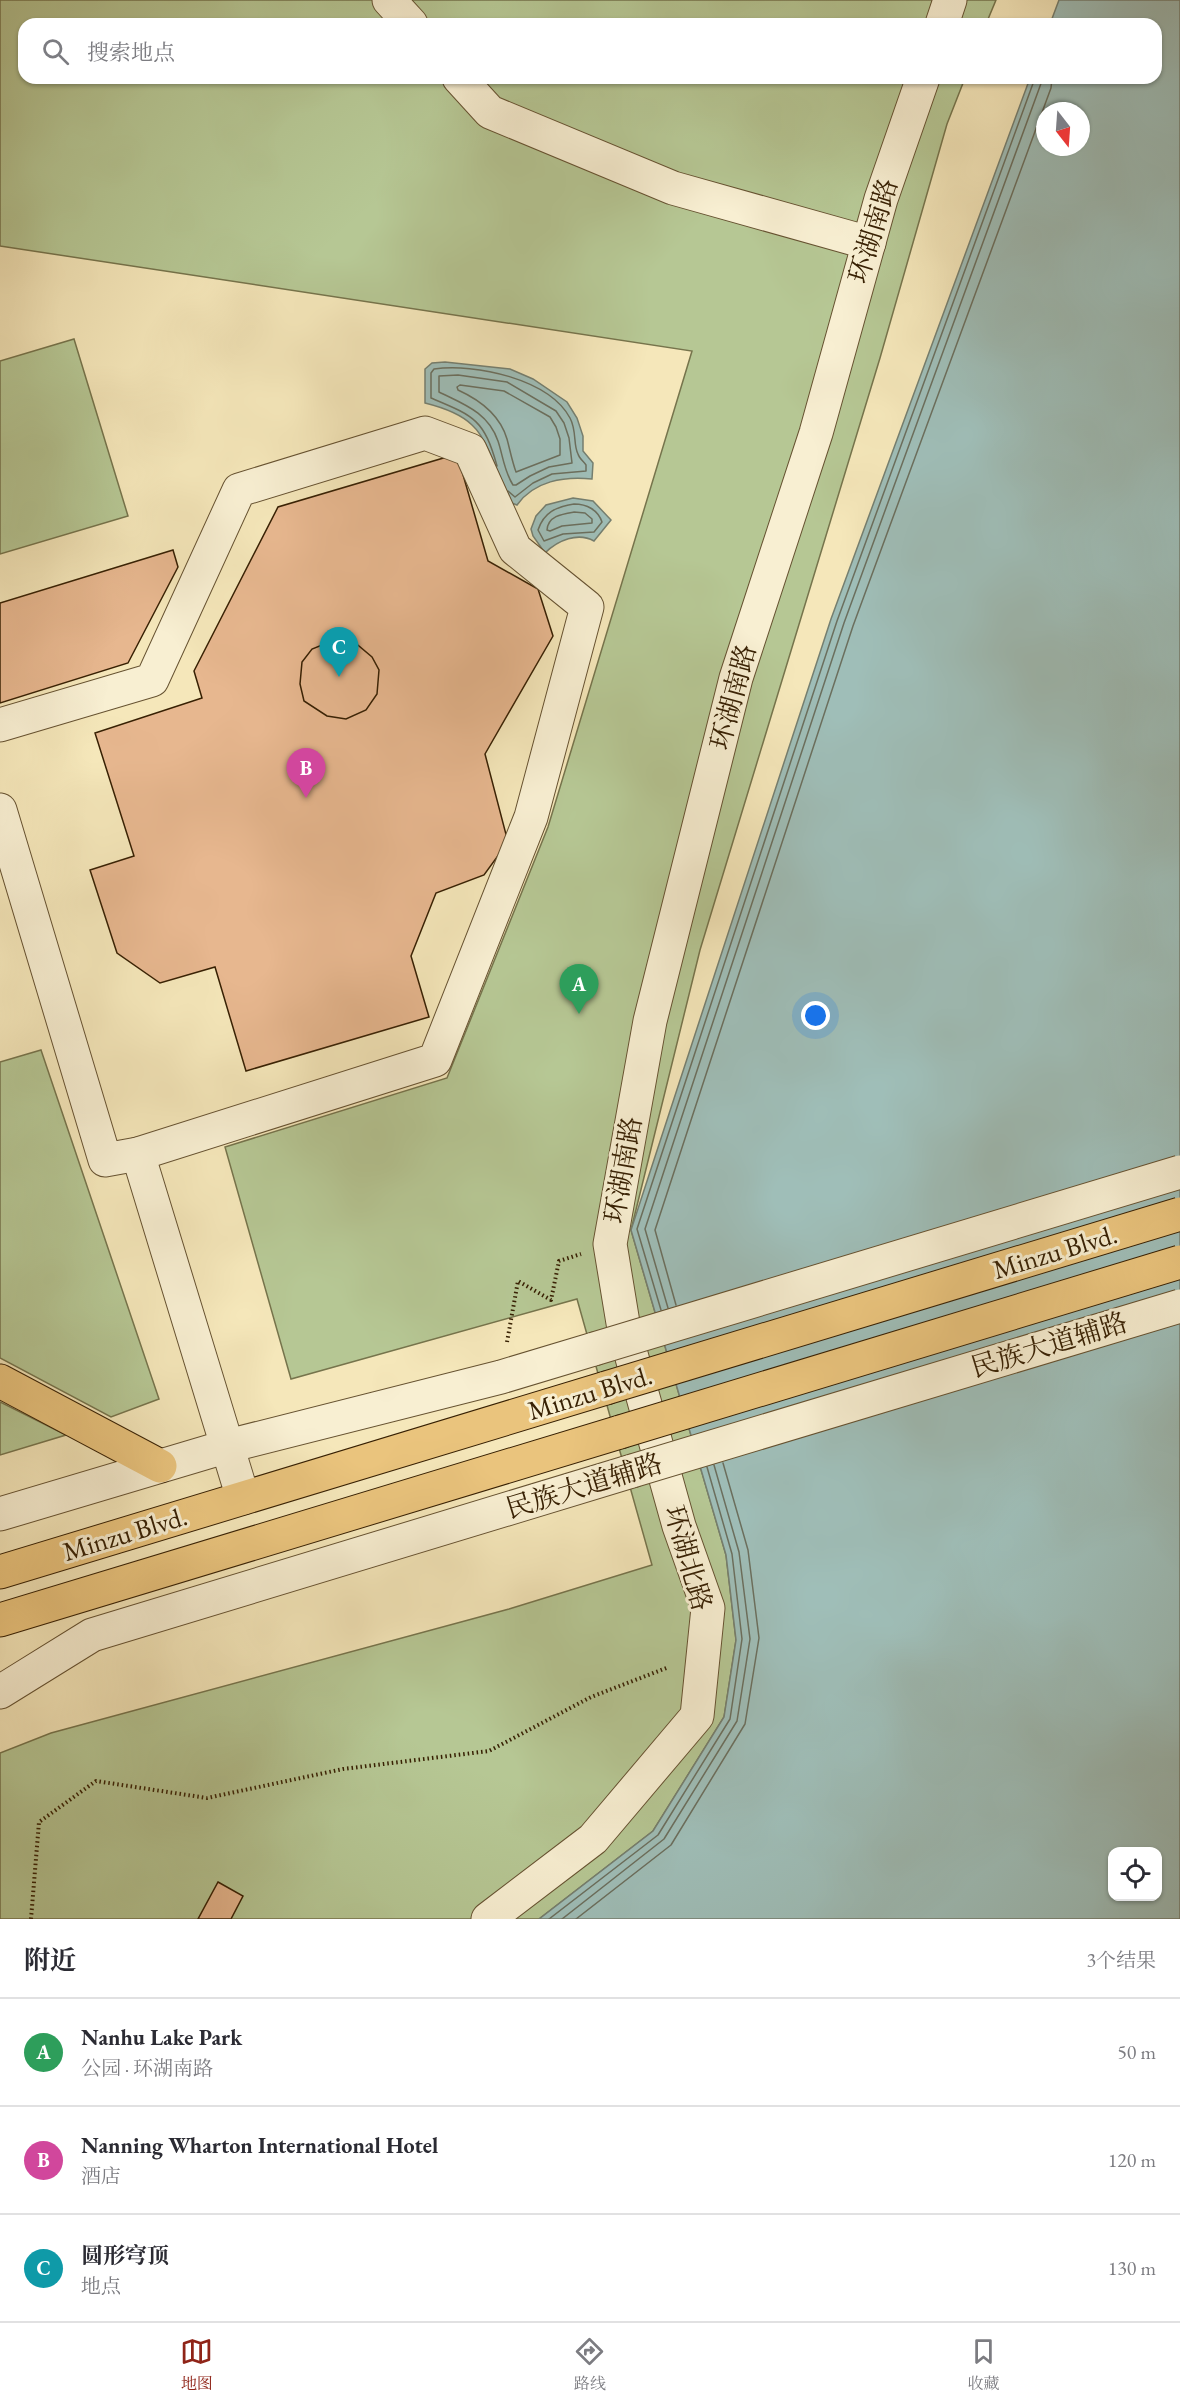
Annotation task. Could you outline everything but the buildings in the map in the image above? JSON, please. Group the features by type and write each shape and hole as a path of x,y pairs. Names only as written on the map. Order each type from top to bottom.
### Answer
{"main road":[{"name":"Minzu Blvd.","path":"0,1572 1180,1214"},
{"name":"Minzu Blvd.","path":"0,1620 1180,1262"},
{"path":"0,1381 160,1466"}],"street":[{"path":"389,0 406,18"},
{"path":"944,18 950,0"},
{"path":"464,84 490,112 673,188 868,243"},
{"name":"环湖南路","path":"624,1329 610,1244 650,1021 736,678 816,433 881,199 921,84"},
{"path":"0,725 152,680 239,490 425,433 470,450 515,549 587,607 531,817 435,1060 138,1154 105,1160 0,810"},
{"path":"138,1154 243,1498"},
{"path":"0,1514 228,1446 501,1377 1180,1172"},
{"name":"民族大道辅路","path":"0,1692 92,1635 1180,1306"},
{"name":"环湖北路","path":"488,1919 593,1839 697,1716 708,1608 679,1526 624,1329"}],"path":[{"path":"501,1377 518,1281 551,1300 559,1261 610,1244"},
{"path":"30,1919 39,1822 96,1781 207,1798 342,1768 489,1751 591,1697 704,1654"}],"green space":[{"path":"0,0 996,0 988,18 18,18 18,84 963,84 947,124 880,358 700,950 631,1230 726,1555 736,1640 724,1717 653,1831 539,1919 0,1919 0,1753 51,1733 509,1609 652,1565 577,1299 291,1379 225,1147 447,1078 548,827 692,351 0,246"},
{"path":"74,339 128,516 0,554 0,361"},
{"path":"41,1050 159,1399 111,1417 0,1358 0,1062"},
{"path":"0,1402 66,1435 0,1455"}],"water":[{"path":"1059,0 1180,0 1180,1919 539,1919 653,1831 724,1717 736,1640 726,1555 631,1230 831,619 1028,84 1162,84 1162,18 1052,18"},
{"path":"445,362 510,369 533,379 567,402 577,418 583,436 583,451 593,463 592,479 571,478 550,482 532,490 517,505 509,502 489,450 478,432 456,414 425,403 425,369 432,363"},
{"path":"573,498 593,501 611,520 594,541 575,537 556,544 545,553 531,529 536,516 546,505"}],"place":[{"name":"圆形穹顶","path":"339,677"},
{"name":"Nanning Wharton International Hotel","path":"306,798"},
{"name":"Nanhu Lake Park","path":"579,1014"}]}
